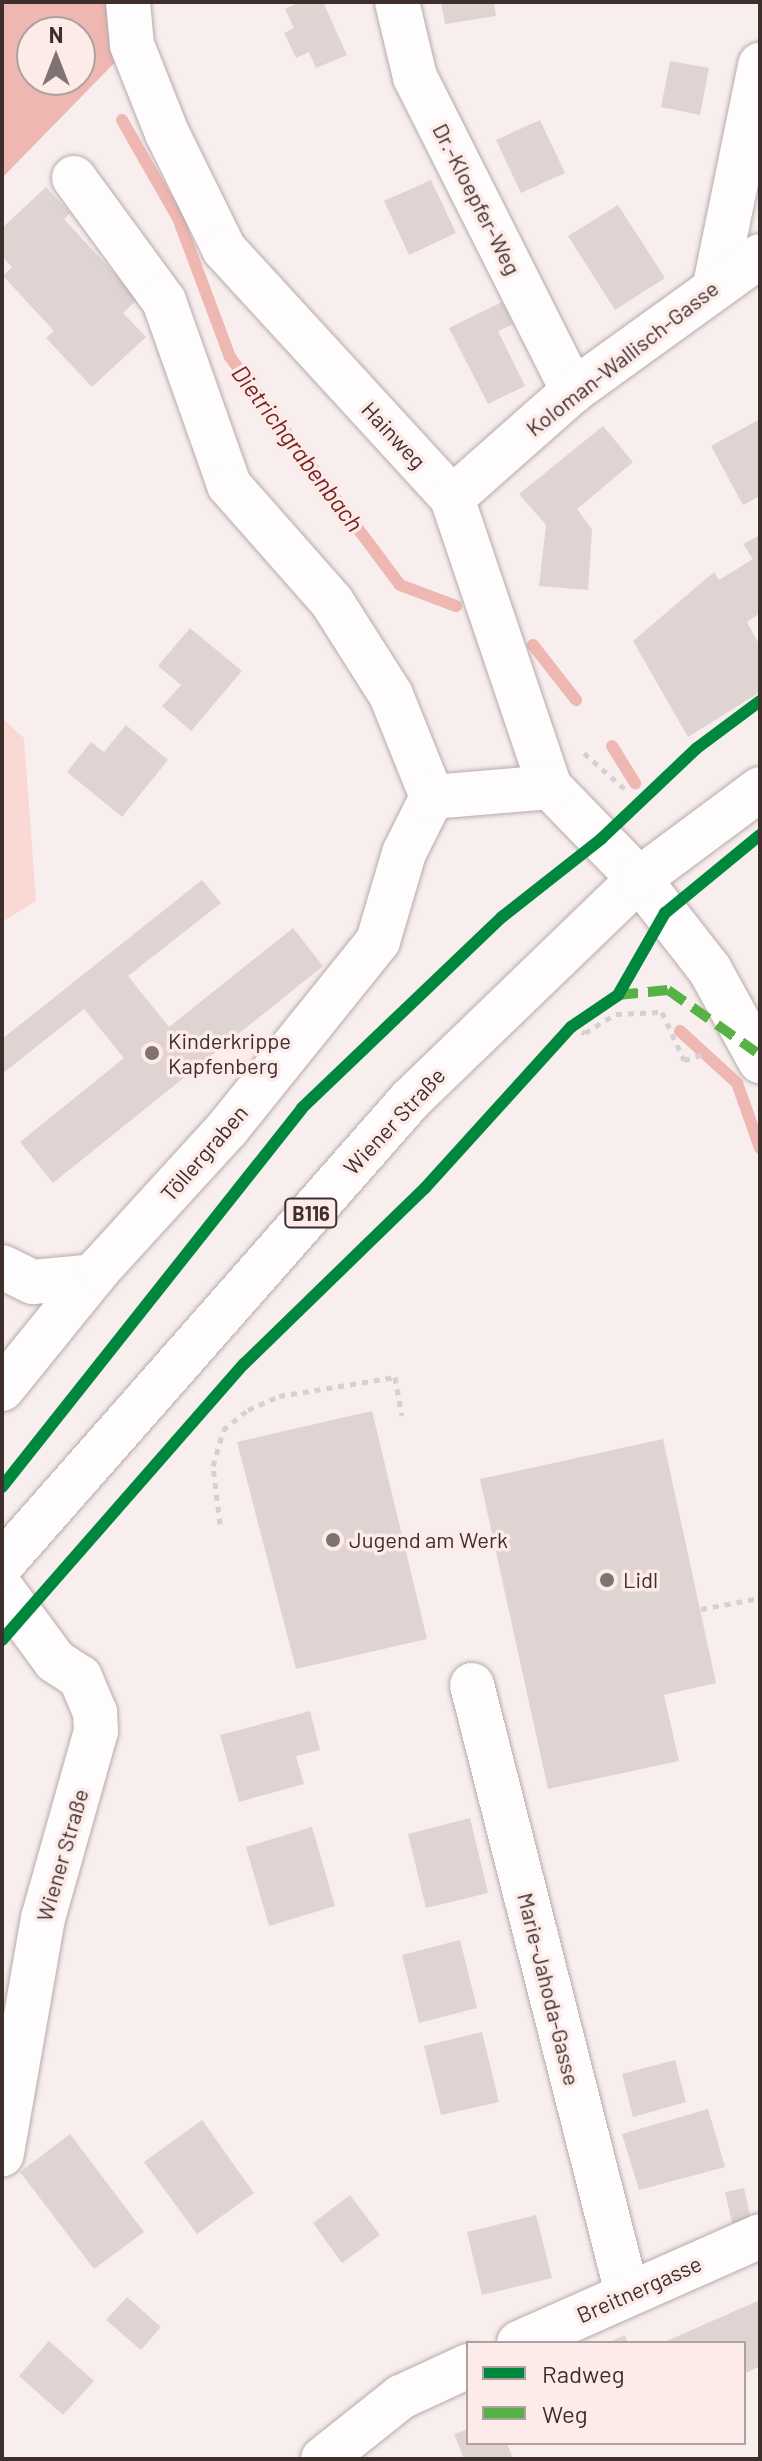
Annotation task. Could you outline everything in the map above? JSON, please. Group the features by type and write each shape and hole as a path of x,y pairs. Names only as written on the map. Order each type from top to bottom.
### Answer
{"street":[{"name":"Hainweg","path":"128,2 132,45 155,104 224,249 452,498 550,787 639,879 710,970 760,1061"},
{"name":"Dr.-Kloepfer-Weg","path":"397,2 415,77 573,391"},
{"path":"715,285 760,65"},
{"path":"74,178 164,301 229,485 332,602 391,695 432,797 550,787"},
{"name":"Koloman-Wallisch-Gasse","path":"452,498 573,391 715,285 760,256"},
{"name":"Wiener Straße","path":"2,1564 410,1100 639,879 760,789"},
{"name":"Töllergraben","path":"2,1389 94,1276 227,1129 378,941 404,853 432,797"},
{"path":"2,1267 33,1282 94,1276"},
{"name":"Wiener Straße","path":"2,1589 55,1661 80,1677 95,1712 96,1731 43,1918 2,2154"},
{"name":"Marie-Jahoda-Gasse","path":"472,1685 627,2293"},
{"name":"Breitnergasse","path":"523,2341 760,2236"},
{"path":"323,2459 401,2397 466,2367"}],"path":[{"path":"592,756 626,790"},
{"path":"571,1027 585,1033 616,1014 662,1012 684,1060 711,1052"},
{"path":"220,1524 213,1466 223,1430 248,1410 279,1396 395,1377 402,1415"},
{"path":"701,1609 760,1598"}],"shaded area":[{"path":"2,2 106,2 126,51 96,82 96,16 16,16 16,96 82,96 2,178"},
{"path":"2,718 24,738 36,901 2,922"}],"building":[{"path":"300,2 323,2 347,55 316,68 309,52 296,58 284,33 294,28 285,9"},
{"path":"441,2 494,2 496,16 445,24"},
{"path":"670,61 709,68 700,115 661,107"},
{"path":"540,120 565,173 521,193 496,140"},
{"path":"431,180 456,233 409,255 384,201"},
{"path":"46,187 70,213 64,219 138,299 123,313 146,337 92,387 46,338 54,331 3,276 12,267 2,256 2,228"},
{"path":"618,205 665,278 615,310 568,236"},
{"path":"502,302 513,324 498,331 525,386 488,404 449,328"},
{"path":"760,419 760,496 743,505 711,446"},
{"path":"603,426 633,462 577,509 592,529 588,590 539,586 546,525 519,494"},
{"path":"760,535 760,613 747,622 760,646 760,692 688,737 633,641 714,572 719,580 753,559 743,544"},
{"path":"190,628 242,671 191,731 162,706 181,685 158,666"},
{"path":"126,725 168,760 122,817 67,772 91,742 104,752"},
{"path":"202,880 221,903 128,976 169,1027 293,928 323,966 53,1183 20,1142 124,1058 84,1009 2,1074 2,1039"},
{"name":"Jugend am Werk","path":"372,1411 427,1639 296,1669 237,1442"},
{"path":"663,1439 716,1683 664,1695 679,1761 548,1789 480,1479"},
{"path":"310,1711 320,1750 296,1756 304,1784 239,1802 220,1735"},
{"path":"470,1818 488,1893 426,1908 408,1834"},
{"path":"312,1827 335,1906 269,1926 246,1847"},
{"path":"460,1940 477,2008 419,2023 402,1955"},
{"path":"482,2032 499,2102 441,2115 424,2046"},
{"path":"675,2060 686,2102 633,2117 622,2074"},
{"path":"708,2109 725,2167 639,2190 622,2134"},
{"path":"202,2120 254,2193 197,2234 144,2162"},
{"path":"70,2134 144,2232 94,2269 20,2172"},
{"path":"744,2188 751,2219 732,2223 725,2192"},
{"path":"350,2195 380,2235 342,2263 313,2223"},
{"path":"536,2215 552,2278 482,2295 467,2232"},
{"path":"127,2297 161,2327 141,2350 106,2320"},
{"path":"760,2300 760,2366 746,2373 746,2341 667,2341"},
{"path":"625,2335 627,2341 612,2341"},
{"path":"49,2341 94,2381 63,2415 19,2376"},
{"path":"466,2430 466,2445 508,2445 513,2459 464,2459 454,2434"}],"waterway":[{"name":"Dietrichgrabenbach","path":"122,120 178,218 230,357 400,585 456,606"},
{"name":"Dietrichgrabenbach","path":"533,645 576,700"},
{"name":"Dietrichgrabenbach","path":"612,746 635,783"},
{"name":"Dietrichgrabenbach","path":"680,1031 737,1083 760,1148"}],"marked path":[{"path":"618,995 668,990 756,1052"}],"cycle path":[{"path":"2,1487 302,1108 502,917 601,839 697,748 760,701"},
{"path":"2,1640 244,1364 425,1188 571,1027 618,995 665,913 760,835"}],"place":[{"name":"Kinderkrippe Kapfenberg","path":"152,1053"},
{"name":"Jugend am Werk","path":"333,1540"},
{"name":"Lidl","path":"607,1580"}]}
